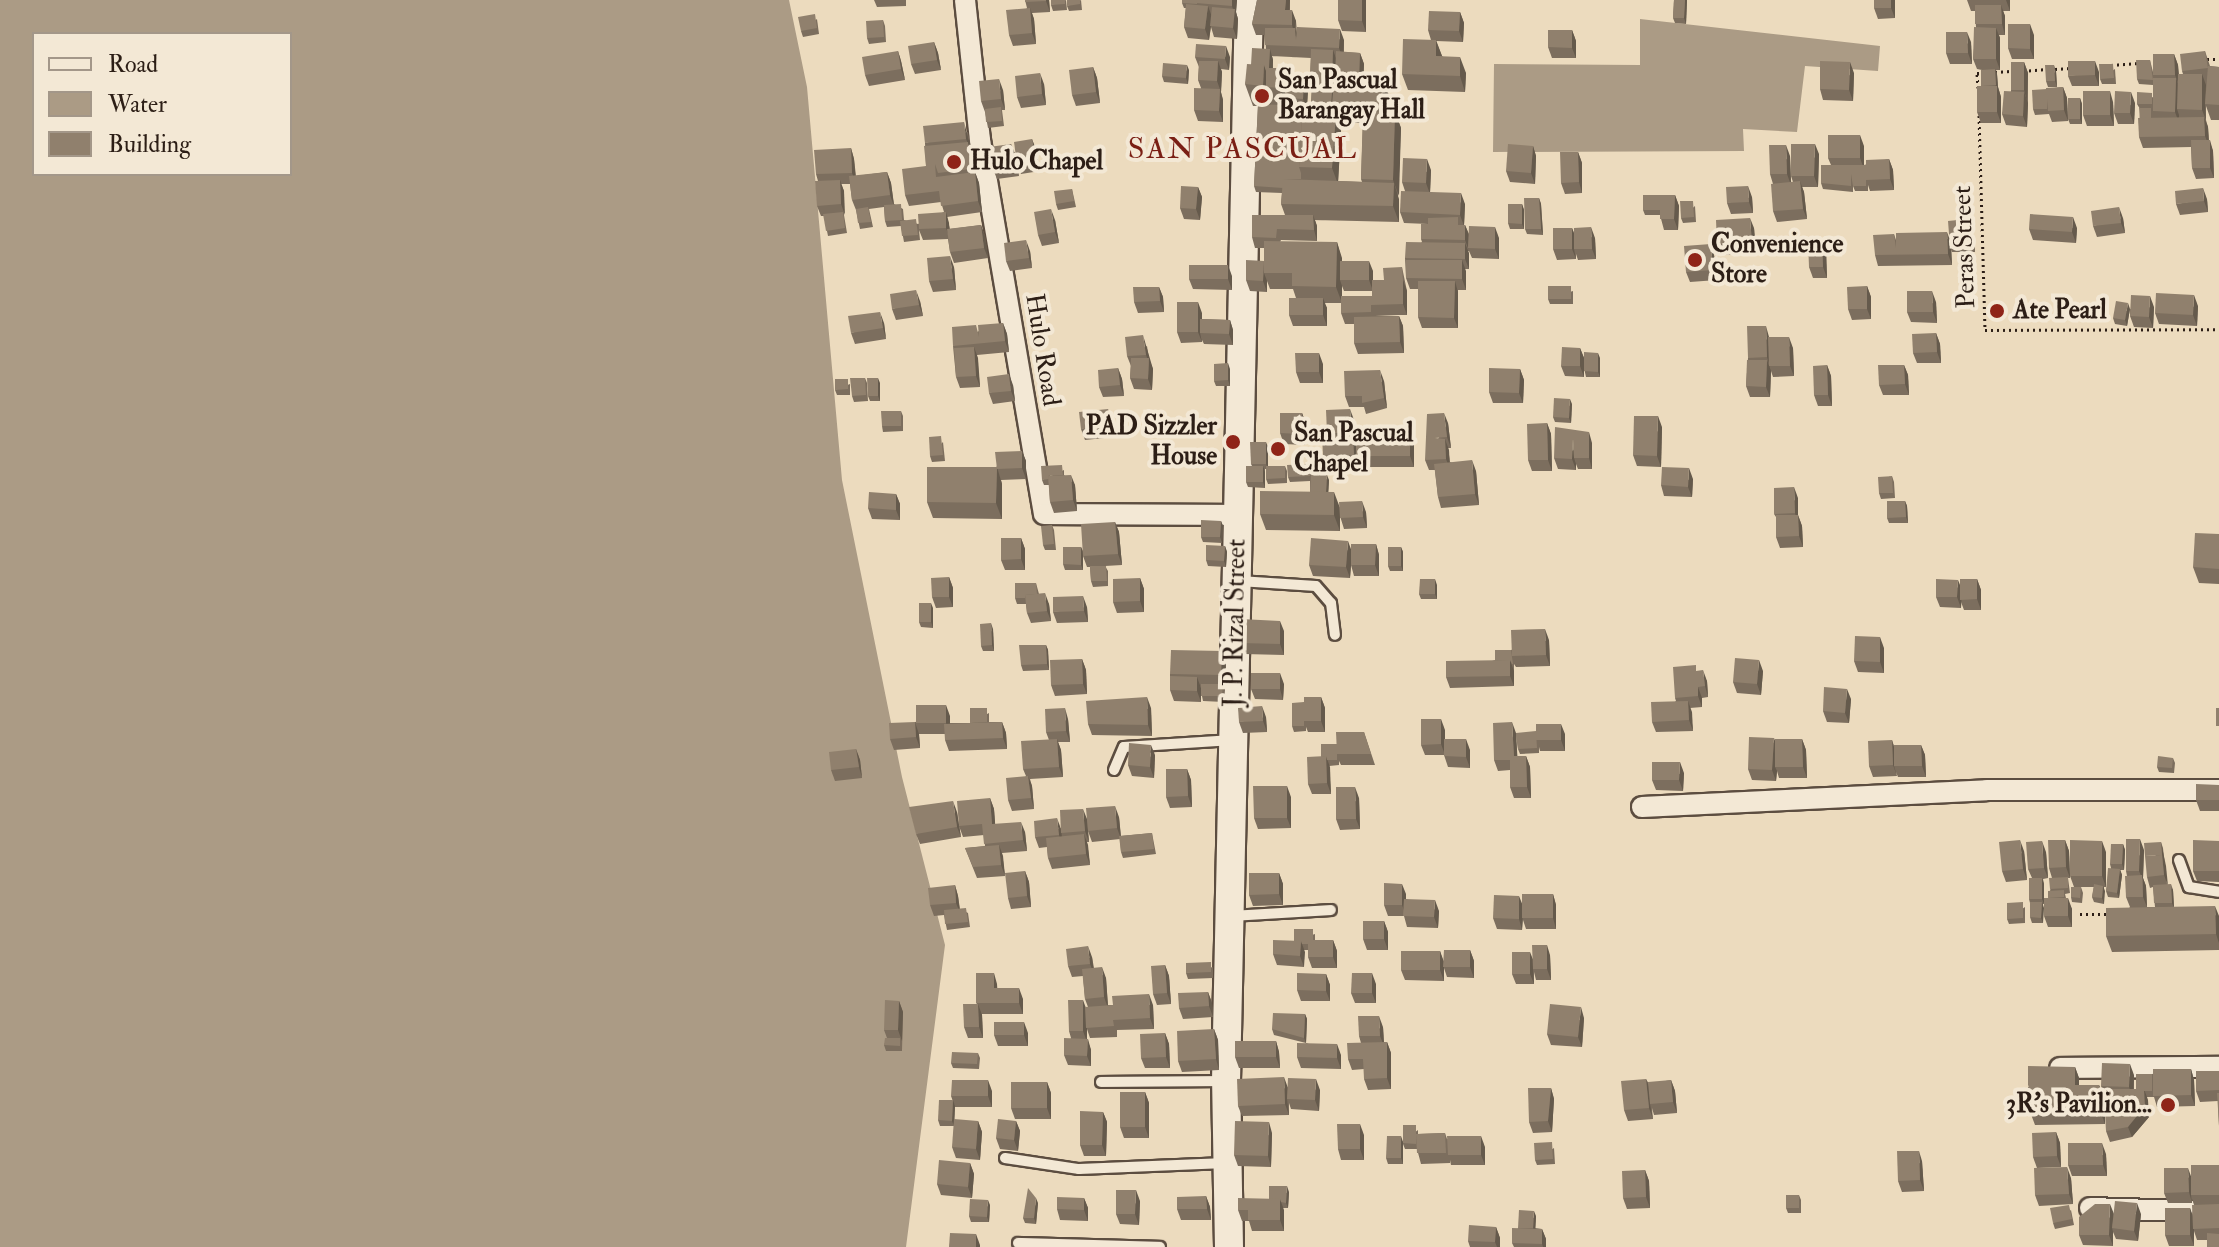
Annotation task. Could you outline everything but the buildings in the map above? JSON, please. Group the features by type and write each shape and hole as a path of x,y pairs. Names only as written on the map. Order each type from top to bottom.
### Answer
{"main road":[{"name":"J. P. Rizal Street","path":"1229,1247 1226,1081 1249,0"}],"street":[{"name":"Hulo Road","path":"965,0 980,140 1044,514 1239,515"},
{"path":"1642,807 1987,790 2219,790"},
{"path":"2060,1068 2219,1067"},
{"path":"2090,1208 2219,1212"}],"lane":[{"path":"1237,581 1316,586 1331,603 1335,635"},
{"path":"1114,770 1124,747 1234,740"},
{"path":"2179,860 2189,887 2219,892"},
{"path":"1230,917 1331,910"},
{"path":"1101,1082 1226,1081"},
{"path":"1005,1158 1079,1169 1226,1163"},
{"path":"1018,1243 1160,1247"}],"path":[{"path":"2204,60 2219,59"},
{"path":"2098,66 2143,63"},
{"name":"Peras Street","path":"2083,67 1977,73 1985,330 2219,329"},
{"path":"2080,914 2111,914"}],"water":[{"path":"0,0 789,0 807,87 842,480 902,777 945,945 906,1247 0,1247"},
{"path":"1640,19 1880,46 1878,71 1805,66 1797,132 1743,129 1744,151 1493,152 1494,64 1640,65"}],"place":[{"name":"San Pascual Barangay Hall","path":"1262,96"},
{"name":"Hulo Chapel","path":"954,162"},
{"name":"Convenience Store","path":"1695,260"},
{"name":"Ate Pearl","path":"1997,311"},
{"name":"PAD Sizzler House","path":"1233,442"},
{"name":"San Pascual Chapel","path":"1278,449"},
{"name":"3R’s Pavilion...","path":"2168,1105"}],"district":[{"name":"SAN PASCUAL","path":"1243,149"}]}
